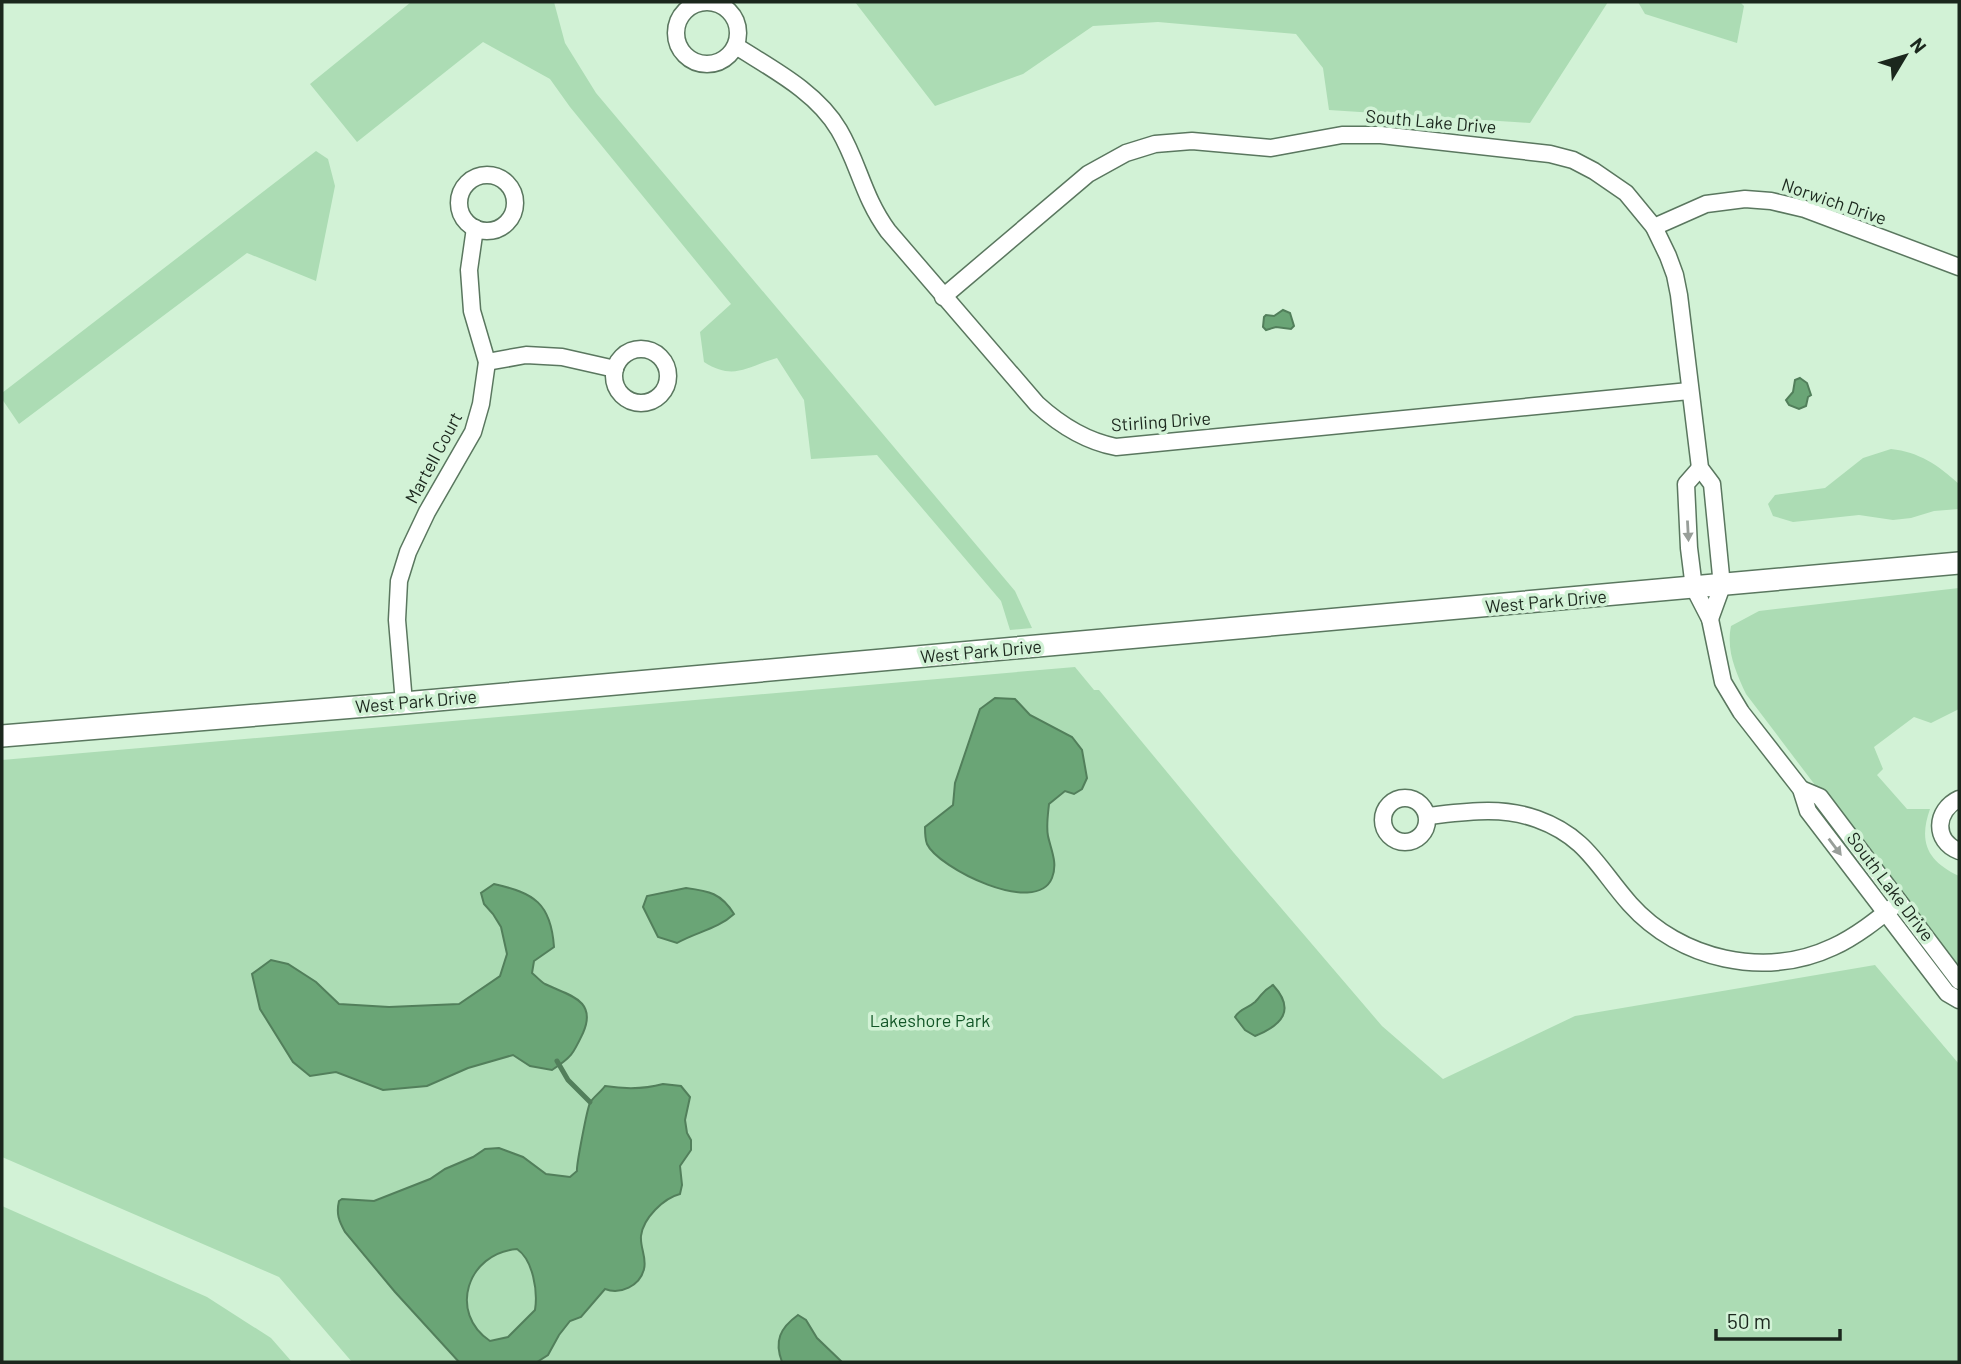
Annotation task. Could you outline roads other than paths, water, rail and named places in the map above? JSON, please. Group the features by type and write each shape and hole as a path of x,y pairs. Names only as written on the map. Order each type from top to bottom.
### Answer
{"street":[{"name":"Stirling Drive","path":"736,46 795,85 823,109 843,138 874,211 888,231 1013,378 1051,417 1079,435 1115,447 1689,391"},
{"name":"South Lake Drive","path":"943,297 1088,174 1140,148 1181,141 1271,148 1342,135 1381,135 1550,153 1573,160 1615,184 1636,204 1654,227 1675,275 1700,468 1712,484 1722,586 1710,619"},
{"name":"Norwich Drive","path":"1654,227 1706,204 1745,199 1771,201 1805,209 1959,267"},
{"name":"Martell Court","path":"404,704 397,621 399,581 408,552 426,512 473,432 481,404 487,362 472,311 469,270 475,228"},
{"path":"487,362 526,355 550,356 615,369"},
{"name":"South Lake Drive","path":"1700,468 1686,484 1689,548 1694,588 1710,619 1723,682 1741,712 1801,789 1808,811 1947,993 1959,1000"},
{"name":"West Park Drive","path":"2,736 404,704 1959,563"},
{"name":"South Lake Drive","path":"1801,789 1820,797 1959,981"},
{"path":"1959,799 1944,810 1939,826 1946,843 1959,851"},
{"path":"1427,816 1492,810 1537,819 1554,827 1585,848 1630,904 1651,923 1675,940 1717,958 1755,964 1794,960 1833,947 1899,902"}],"waterway":[{"path":"557,1061 568,1080 590,1102"}],"park label":[{"name":"Lakeshore Park","path":"930,1021"}]}
